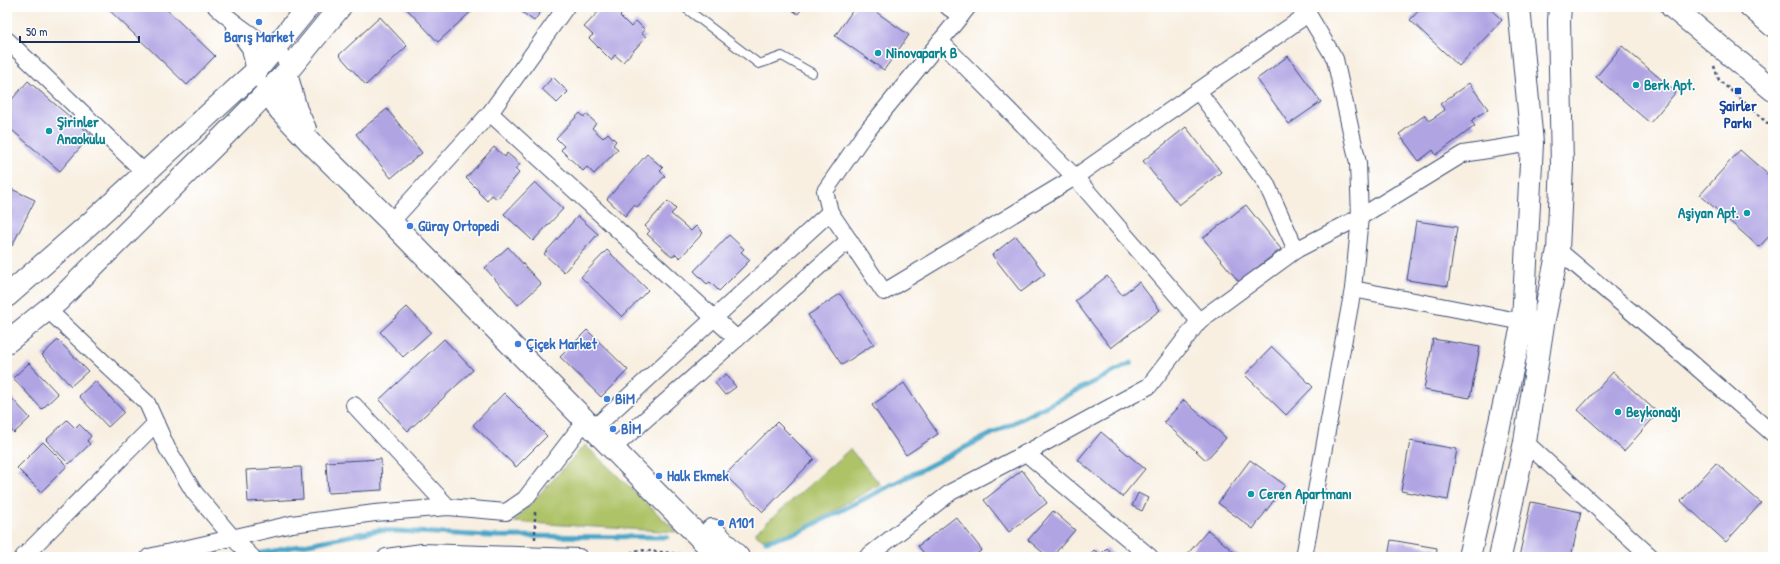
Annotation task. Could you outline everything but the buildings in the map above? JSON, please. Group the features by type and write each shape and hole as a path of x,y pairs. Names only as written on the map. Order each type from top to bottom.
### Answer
{"street":[{"path":"7,296 145,173 255,72 308,7"},
{"path":"7,342 63,295 286,73 340,7"},
{"path":"391,222 490,113 566,7"},
{"path":"1469,557 1523,322 1532,143 1519,7"},
{"path":"1500,557 1525,442 1543,324 1558,250 1562,165 1560,7"},
{"path":"1672,7 1773,90"},
{"path":"1751,7 1773,26"},
{"path":"959,10 940,41 863,136 825,191 830,212 884,292 1075,177 1198,91 1306,10 1335,59 1358,163 1360,217 1353,289 1304,557"},
{"path":"221,12 263,43 275,48 287,62 286,73 296,110 311,143"},
{"path":"221,12 250,48 255,72 280,110 719,557"},
{"path":"7,40 145,173"},
{"path":"940,41 1075,177 1199,321"},
{"path":"1198,91 1266,184 1296,250"},
{"path":"490,113 737,339"},
{"path":"878,554 951,492 1149,386 1199,321 1296,250 1360,217 1463,154 1532,143"},
{"path":"149,557 292,524 375,513 448,507 506,512 525,499 589,425 715,318 830,212"},
{"path":"612,448 849,240"},
{"path":"1558,250 1773,434"},
{"path":"1353,289 1523,322"},
{"path":"48,309 147,403 167,448 194,492 232,537 248,553"},
{"path":"354,405 448,507"},
{"path":"24,557 156,423"},
{"path":"1525,442 1651,557"},
{"path":"612,448 702,521 738,557"},
{"path":"1026,453 1150,557"},
{"path":"386,557 424,554 579,557"}],"lane":[{"path":"684,7 760,64 782,56 812,73"}],"path":[{"path":"1712,62 1719,80 1773,128"},
{"path":"534,509 535,544"},
{"path":"619,557 639,550 670,553"}],"green space":[{"path":"585,445 677,532 514,522"},
{"path":"850,449 880,484 798,531 762,539 755,533"}],"waterway":[{"path":"766,541 799,532 1131,363"},
{"path":"253,555 379,530 489,536 667,537"}],"place":[{"name":"Barış Market","path":"259,22"},
{"name":"Ninovapark B","path":"878,53"},
{"name":"Berk Apt.","path":"1636,85"},
{"name":"Şairler Parkı","path":"1738,91"},
{"name":"Şirinler Anaokulu","path":"49,131"},
{"name":"Aşiyan Apt.","path":"1747,213"},
{"name":"Güray Ortopedi","path":"410,226"},
{"name":"Çiçek Market","path":"518,344"},
{"name":"BiM","path":"607,399"},
{"name":"Beykonağı","path":"1618,412"},
{"name":"BİM","path":"613,429"},
{"name":"Halk Ekmek","path":"659,476"},
{"name":"Ceren Apartmanı","path":"1251,494"},
{"name":"A101","path":"721,523"}]}
